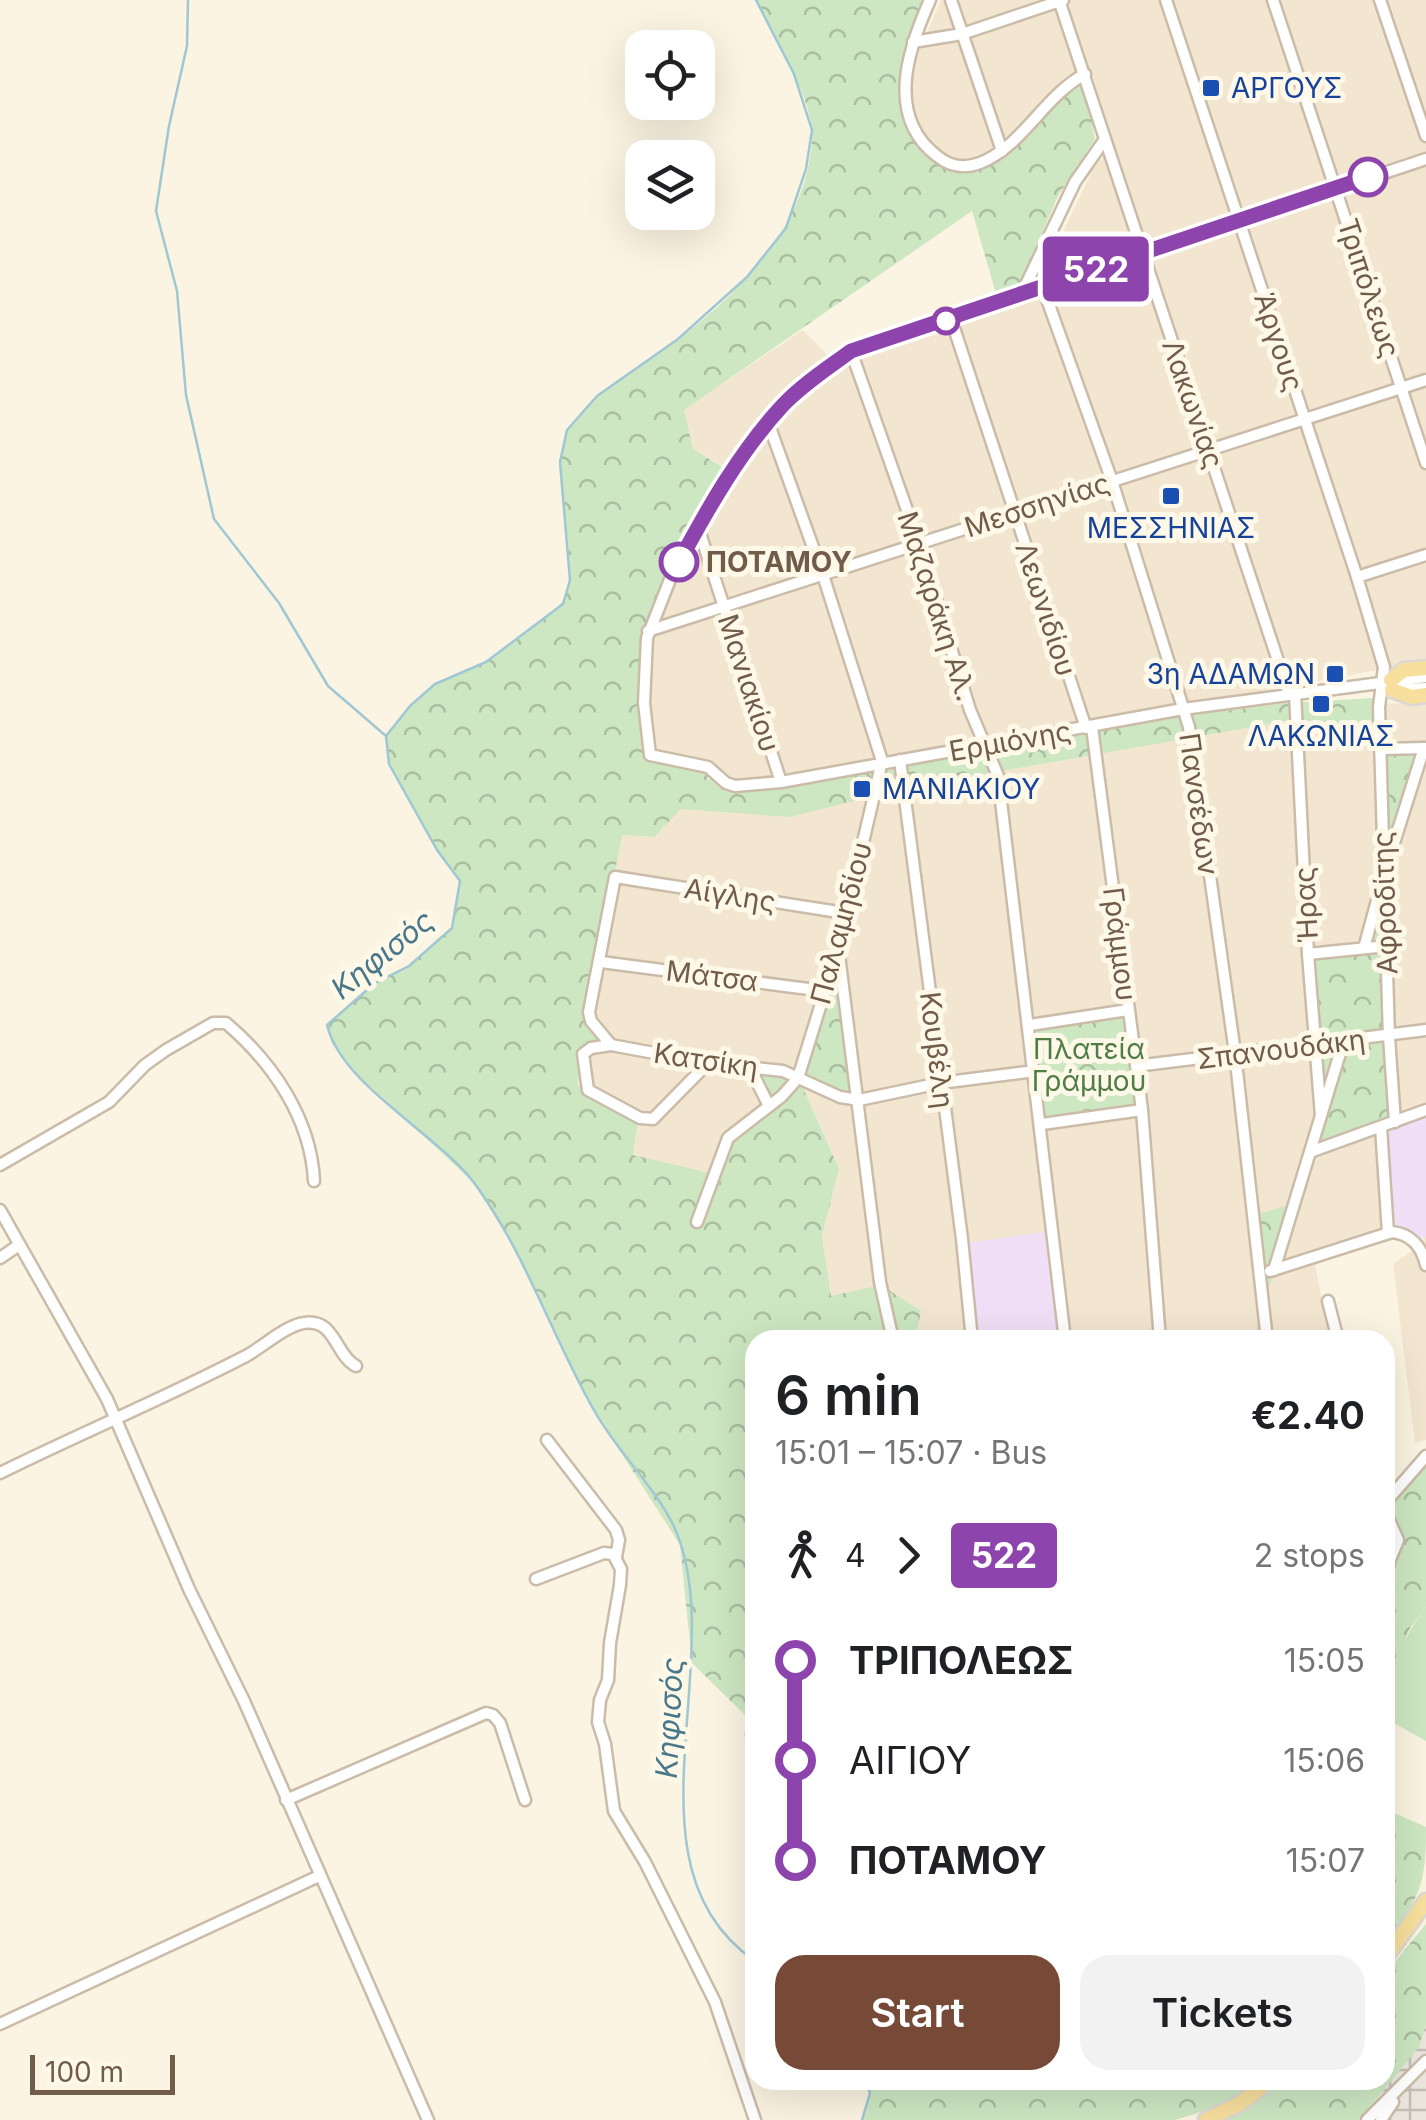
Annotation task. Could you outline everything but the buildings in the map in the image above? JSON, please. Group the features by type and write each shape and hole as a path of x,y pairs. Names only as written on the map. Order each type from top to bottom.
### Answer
{"main road":[{"path":"1426,668 1404,670 1387,685 1412,697 1426,696"},
{"path":"1395,1944 1426,1901"},
{"path":"1206,2120 1241,2104 1258,2090"}],"street":[{"path":"930,0 914,42 904,88 923,143 940,159 955,166 972,166 1002,151 1064,88 1085,74"},
{"path":"950,0 1002,151"},
{"path":"914,42 962,34 1061,0"},
{"name":"Λακωνίας","path":"1061,0 1142,254 1292,694"},
{"name":"Άργους","path":"1166,0 1357,577 1387,685"},
{"name":"Τριπόλεως","path":"1273,0 1426,462"},
{"path":"1380,0 1426,136"},
{"path":"1020,295 1076,182 1105,140"},
{"path":"648,631 698,527 768,422 804,386 851,351 1426,158"},
{"name":"Πανσέδων","path":"1043,288 1112,481 1192,742 1235,1053 1266,1330"},
{"name":"Λεωνιδίου","path":"951,319 1089,728"},
{"name":"Μαζαράκη Αλ.","path":"851,351 919,544 970,710 998,776 1064,1330"},
{"name":"Μεσσηνίας","path":"648,631 1426,380"},
{"path":"768,422 823,574 882,762"},
{"name":"Μανιακίου","path":"698,527 781,782"},
{"path":"1357,577 1426,555"},
{"name":"Ερμιόνης","path":"648,631 644,704 650,756 708,767 735,786 781,782 1183,709 1426,677"},
{"name":"Ερμιόνης","path":"1387,685 1426,688"},
{"name":"Αφροδίτης","path":"1387,685 1380,749 1395,1122"},
{"name":"Ήρας","path":"1292,694 1321,1116"},
{"name":"Γράμμου","path":"1089,728 1142,1110 1159,1330"},
{"path":"1364,948 1425,748 1380,749"},
{"name":"Κουβέλη","path":"900,760 971,1330"},
{"name":"Παλαμηδίου","path":"798,1078 838,950 882,762"},
{"path":"874,796 905,788"},
{"name":"Αίγλης","path":"601,962 615,877 845,913"},
{"path":"1308,954 1387,946"},
{"path":"838,950 880,1282 892,1330"},
{"path":"601,962 590,1018 612,1046"},
{"name":"Μάτσα","path":"601,962 824,990"},
{"path":"1030,1024 1128,1010"},
{"path":"0,1165 109,1102 144,1064 219,1022 256,1052 283,1090 310,1142 314,1181"},
{"name":"Σπανουδάκη","path":"1136,1066 1426,1030"},
{"name":"Ήρας","path":"1274,1270 1344,1040"},
{"path":"612,1046 591,1048 583,1054 588,1090 647,1120 659,1116 708,1063"},
{"name":"Κατσίκη","path":"612,1046 783,1071 798,1078"},
{"path":"750,1068 769,1106"},
{"path":"697,1222 728,1138 798,1078 840,1097 859,1100 940,1083 1035,1070"},
{"path":"1042,1124 1142,1110"},
{"path":"1310,1152 1426,1110"},
{"path":"1381,1127 1388,1233"},
{"path":"0,1210 115,1418 428,2120"},
{"path":"1259,1275 1388,1233 1403,1234 1420,1244 1426,1265"},
{"path":"0,1258 19,1245"},
{"path":"1328,1301 1335,1330"},
{"path":"0,1473 249,1354 300,1324 313,1322 322,1326 342,1355 356,1366"},
{"path":"547,1440 616,1530 619,1540 616,1556 621,1569 620,1584 608,1680 598,1710 614,1811 645,1862 715,2002 755,2120"},
{"path":"1395,1492 1426,1456"},
{"path":"536,1579 598,1555 616,1556"},
{"path":"286,1800 486,1713 493,1714 500,1723 525,1800"},
{"path":"0,2024 319,1876"},
{"path":"1367,2120 1426,2061"},
{"path":"1380,2120 1402,2088"}],"shaded area":[{"path":"941,0 1426,0 1426,661 1302,684 1294,700 1305,727 1382,719 1382,704 1426,702 1426,1440 1415,1443 1393,1264 1413,1250 1425,1248 1423,1237 1414,1238 1395,1226 1313,1253 1327,1330 879,1330 831,1297 822,1236 839,1169 799,1079 738,1130 714,1174 691,1172 633,1154 638,1121 599,1103 577,1085 622,835 654,837 710,779 710,771 648,757 643,751 650,634 682,567 741,476 693,449 683,410 803,330 839,367 865,353 1030,301 1093,169 1114,144 1091,71 1068,79 998,163 975,176 950,170 924,154 899,118 917,56"},
{"path":"1426,1116 1426,1237 1414,1238 1395,1226 1386,1132"},
{"path":"1045,1232 1059,1330 977,1330 965,1243"},
{"path":"1426,2025 1426,2120 1364,2120 1363,2115 1383,2090 1395,2090 1395,2075 1418,2047"}],"green space":[{"path":"756,0 922,0 904,68 903,101 920,144 932,158 963,171 985,166 1024,136 1084,79 1095,139 1058,196 1019,286 997,297 972,211 684,410 693,449 731,472 643,634 640,733 647,759 701,766 710,771 707,781 710,778 734,793 778,789 1192,715 1287,703 1374,698 1375,720 1304,727 1297,719 905,788 790,817 681,809 654,837 622,835 586,1020 598,1042 582,1054 577,1085 599,1103 638,1121 633,1155 714,1174 739,1130 789,1098 797,1081 768,1102 752,1069 798,1078 840,971 859,1100 799,1079 839,1169 822,1236 831,1296 881,1285 921,1311 917,1330 745,1330 745,1715 692,1663 680,1545 591,1406 519,1255 473,1182 360,1077 332,1044 327,1025 375,983 409,966 452,927 460,881 437,850 389,764 386,736 433,686 488,661 564,599 569,559 560,466 570,427 602,392 720,305 766,254 785,226 809,165 812,132 806,102"},
{"path":"1424,748 1384,869 1380,749"},
{"path":"1383,876 1395,1122 1319,1148 1308,954 1364,948"},
{"name":"Πλατεία Γράμμου","path":"1128,1010 1142,1110 1046,1120 1037,1027"},
{"path":"1294,1204 1263,1308 1253,1215"},
{"path":"1263,1308 1266,1330 1256,1330"},
{"path":"1426,1464 1426,1607 1410,1628 1395,1665 1395,1499"},
{"path":"1426,1607 1426,1741 1395,1724 1395,1663"},
{"path":"1395,1813 1426,1827 1423,1876 1407,1913 1395,1928"},
{"path":"1426,1924 1426,2025 1419,2047 1395,2076 1395,1962"},
{"path":"869,2090 1244,2090 1223,2105 1175,2120 862,2120"},
{"path":"1264,2090 1384,2090 1359,2120 1224,2120"}],"waterway":[{"path":"188,0 187,46 156,211 177,291 186,395 214,519 279,603 328,686 386,736"},
{"name":"Κηφισός","path":"745,1951 714,1921 692,1872 684,1818 692,1640 689,1583 676,1531 659,1500 595,1412 524,1267 475,1184 438,1146 370,1089 336,1047 327,1025 375,983 409,966 452,928 460,881 437,850 389,764 386,736 410,706 435,684 486,662 563,604 570,580 560,462 567,430 597,396 678,339 747,277 786,228 806,169 812,130 794,74 756,0"},
{"name":"Κηφισός","path":"862,2120 869,2090"}],"bus line":[{"name":"522","path":"679,562 768,422 804,386 851,351 1368,177"}],"place":[{"name":"ΑΡΓΟΥΣ","path":"1211,88"},
{"name":"ΜΕΣΣΗΝΙΑΣ","path":"1171,496"},
{"name":"ΠΟΤΑΜΟΥ","path":"679,562"},
{"name":"3η ΑΔΑΜΩΝ","path":"1335,674"},
{"name":"ΛΑΚΩΝΙΑΣ","path":"1321,704"},
{"name":"ΜΑΝΙΑΚΙΟΥ","path":"862,789"}]}
